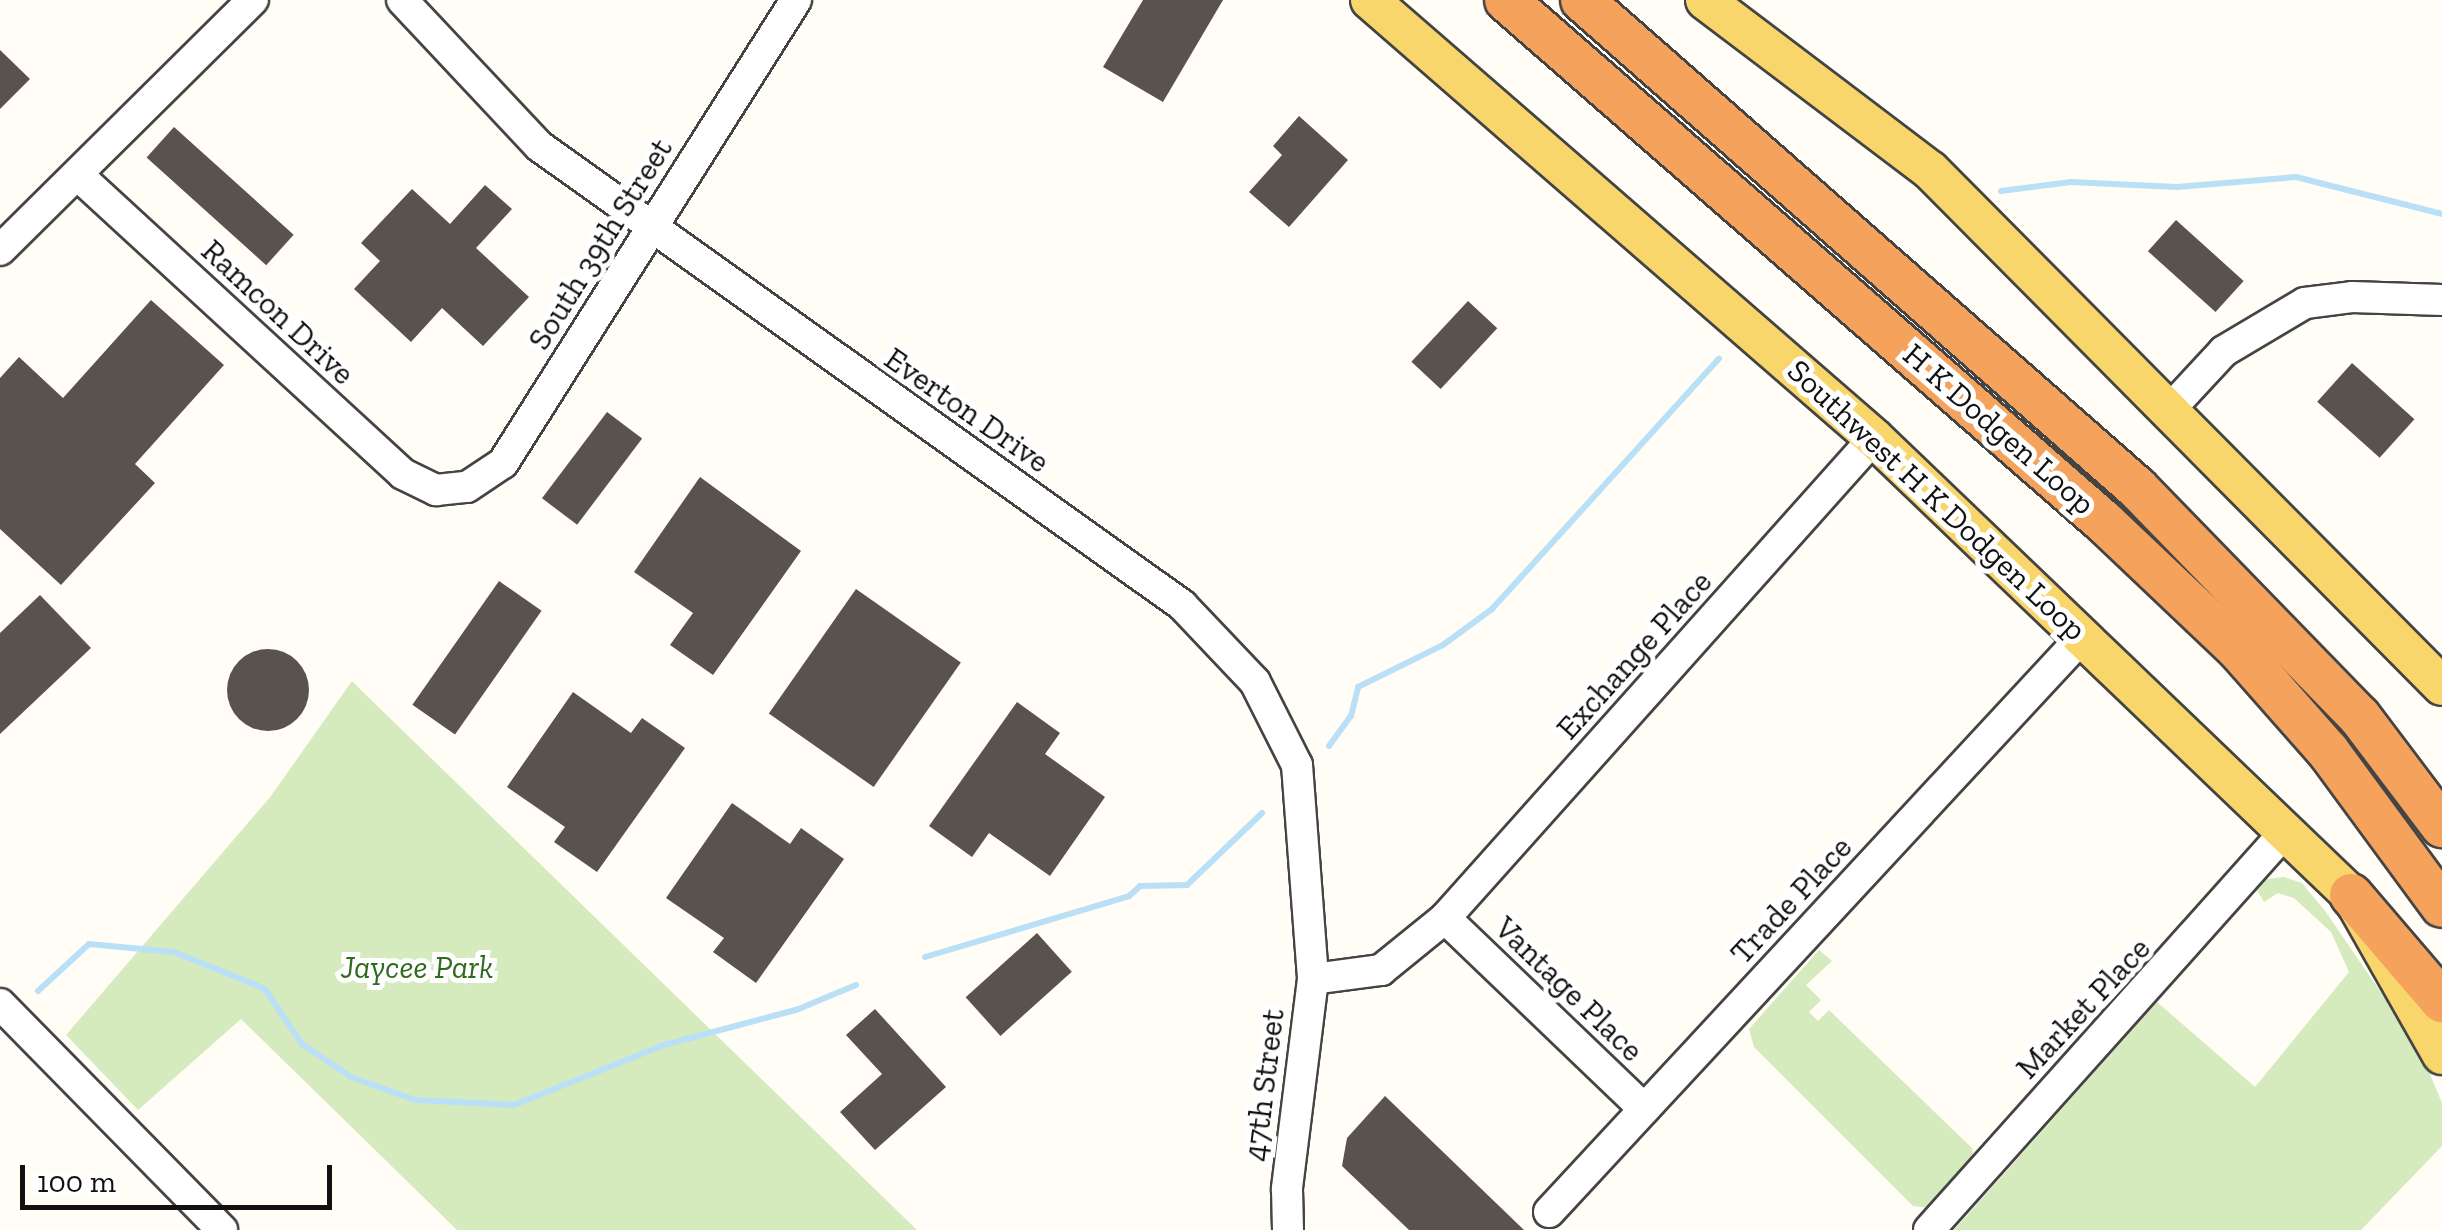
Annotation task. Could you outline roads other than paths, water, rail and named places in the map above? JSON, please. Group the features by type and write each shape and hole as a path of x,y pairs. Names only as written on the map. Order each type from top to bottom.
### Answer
{"highway":[{"name":"H K Dodgen Loop","path":"1506,0 2104,522 2238,649 2328,750 2442,906"},
{"name":"H K Dodgen Loop","path":"1582,0 2137,488 2360,716 2442,826"},
{"path":"2351,895 2442,1001"}],"main road":[{"name":"Southwest H K Dodgen Loop","path":"1370,0 1874,438 2286,831 2351,895 2442,1055"},
{"path":"1705,0 1930,170 2172,407 2442,686"}],"street":[{"path":"0,250 253,0"},
{"name":"Everton Drive","path":"402,0 539,146 1182,605 1254,682 1298,765 1313,979"},
{"name":"South 39th Street","path":"436,490 467,486 503,463 796,0"},
{"name":"Ramcon Drive","path":"79,176 403,474 436,490"},
{"path":"2172,407 2224,351 2304,304 2352,297 2442,300"},
{"name":"Exchange Place","path":"1446,918 1874,438"},
{"name":"Trade Place","path":"1549,1212 2084,635"},
{"name":"Market Place","path":"1929,1230 2286,831"},
{"name":"47th Street","path":"1288,1230 1286,1188 1313,979 1381,970 1446,918"},
{"name":"Vantage Place","path":"1446,918 1644,1109"},
{"path":"0,1004 222,1230"}],"waterway":[{"path":"2001,191 2071,182 2177,187 2296,177 2442,214"},
{"path":"1329,746 1351,716 1358,687 1443,645 1492,609 1719,359"},
{"path":"925,957 1129,896 1140,886 1187,885 1262,813"},
{"path":"38,991 89,944 174,952 265,989 302,1044 351,1077 415,1100 514,1105 664,1045 796,1010 856,985"}],"park label":[{"name":"Jaycee Park","path":"417,967"}]}
